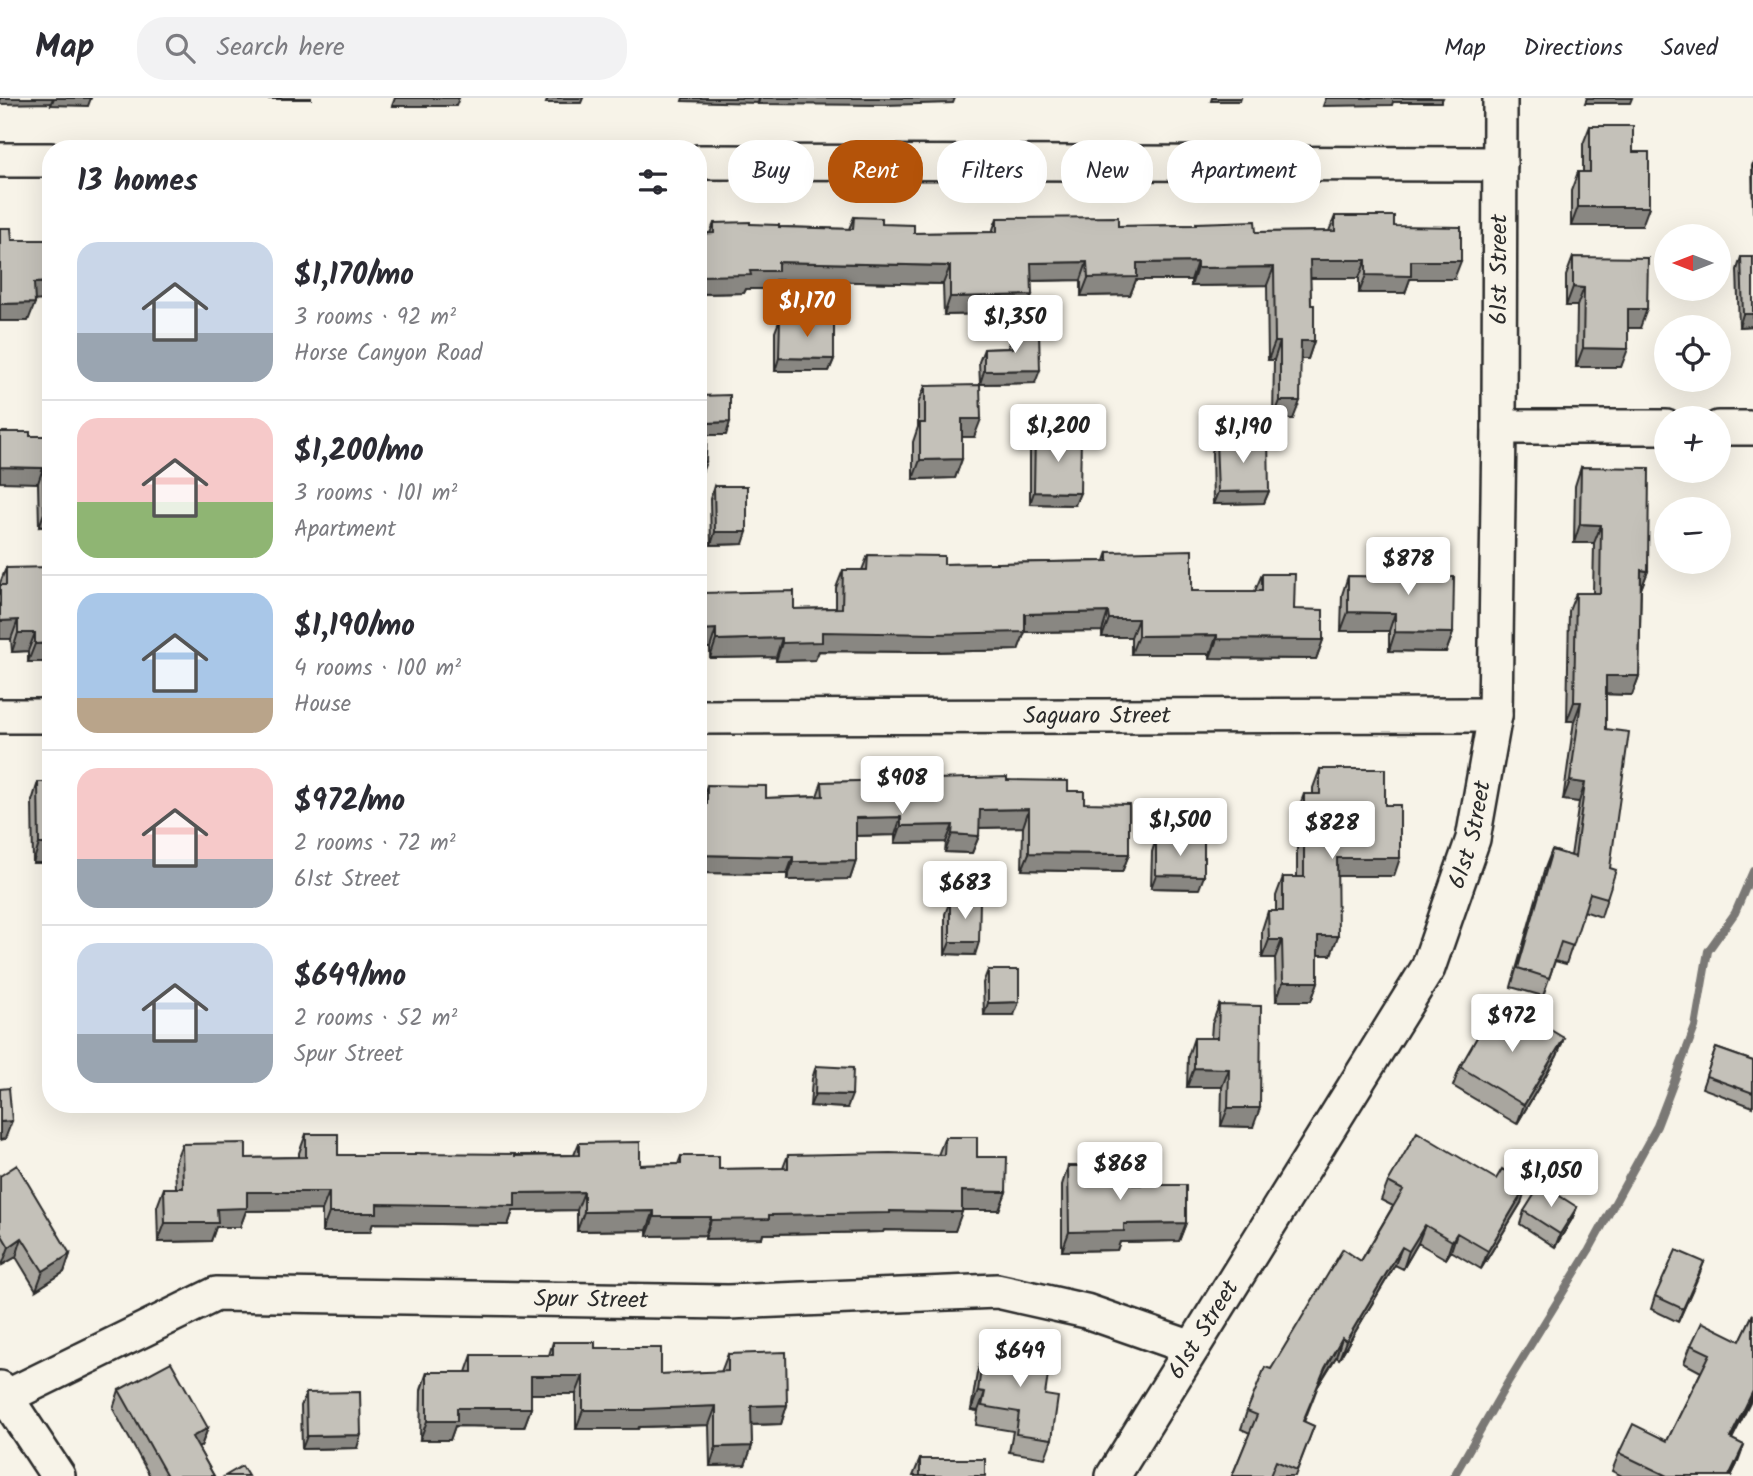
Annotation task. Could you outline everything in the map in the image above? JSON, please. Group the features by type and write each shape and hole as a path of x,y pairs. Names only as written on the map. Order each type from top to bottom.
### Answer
{"street":[{"name":"61st Street","path":"1112,1476 1428,968 1473,839 1495,715 1500,98"},
{"path":"0,160 42,160"},
{"path":"707,162 1500,164"},
{"path":"1499,427 1654,428"},
{"path":"1731,428 1753,428"},
{"name":"Saguaro Street","path":"707,717 1495,715"},
{"path":"0,716 42,716"},
{"name":"Spur Street","path":"3,1392 216,1294 727,1302 997,1291 1086,1311 1192,1348"},
{"path":"3,1392 58,1476"}],"building":[{"path":"1590,126 1633,126 1633,152 1649,152 1649,207 1578,207 1578,172 1590,172"},
{"path":"1335,216 1394,216 1394,226 1461,227 1461,261 1411,261 1411,276 1366,275 1366,260 1310,260 1314,341 1301,341 1300,401 1280,401 1280,342 1275,342 1274,267 1197,268 1197,262 1137,263 1137,277 1088,278 1087,262 1031,263 1032,295 950,297 950,266 778,262 778,271 750,271 751,275 707,276 707,233 714,233 714,223 750,222 779,227 853,229 854,217 882,218 882,224 914,225 914,233 997,232 997,218 1118,217 1118,226 1255,221 1256,232 1335,231"},
{"path":"0,228 11,228 12,240 42,240 42,283 34,283 35,303 0,304"},
{"path":"1573,257 1648,258 1647,309 1628,309 1628,349 1583,348 1584,288 1573,287"},
{"path":"1741,257 1753,257 1753,314 1743,314"},
{"path":"780,319 834,320 834,359 779,358"},
{"path":"1039,332 1040,370 984,371 984,349 1013,348 1012,333"},
{"path":"980,385 981,419 962,419 962,459 920,460 920,423 925,423 925,386"},
{"path":"730,395 730,422 707,423 707,396"},
{"path":"0,432 30,432 30,436 42,436 42,468 0,467"},
{"path":"1035,435 1081,435 1080,493 1034,492"},
{"path":"1268,438 1269,491 1218,492 1216,440"},
{"path":"1581,467 1649,468 1648,571 1641,570 1639,676 1606,676 1606,729 1629,732 1610,868 1616,870 1607,898 1590,893 1573,946 1561,942 1549,978 1518,968 1552,850 1575,857 1585,783 1570,781 1581,702 1574,702 1576,593 1600,593 1601,525 1580,524"},
{"path":"714,486 747,486 747,532 715,532"},
{"path":"1192,550 1192,591 1262,591 1262,574 1295,574 1294,609 1323,610 1323,640 1217,639 1217,635 1138,636 1138,619 1109,619 1108,612 1025,614 1025,632 822,632 822,642 782,643 782,638 716,640 716,629 707,630 707,593 794,591 794,609 842,608 843,570 867,570 868,555 944,556 944,564 1108,561 1108,552"},
{"path":"1390,562 1443,563 1442,577 1454,577 1453,633 1395,632 1395,613 1348,612 1348,576 1390,577"},
{"path":"42,567 42,644 35,644 35,633 18,633 18,620 0,621 0,585 6,585 6,568"},
{"path":"1320,769 1385,769 1385,805 1400,805 1400,858 1337,858 1338,936 1318,936 1318,982 1283,982 1282,940 1269,940 1268,911 1283,911 1283,877 1304,877 1304,794 1320,794"},
{"path":"1007,777 1007,780 1068,781 1068,791 1084,791 1084,803 1129,804 1129,854 1029,853 1029,809 980,810 979,836 952,834 953,825 901,826 901,817 856,818 856,861 793,862 793,857 707,855 707,785 766,786 766,798 823,796 822,782"},
{"path":"38,782 42,782 42,844 39,844"},
{"path":"1156,839 1204,840 1204,876 1156,875"},
{"path":"950,901 980,901 979,942 950,942"},
{"path":"988,970 1019,970 1019,1002 988,1003"},
{"path":"1219,1005 1261,1006 1260,1108 1228,1108 1229,1069 1194,1068 1194,1038 1218,1038"},
{"path":"1516,1009 1564,1038 1524,1105 1460,1067 1492,1011 1509,1022"},
{"path":"1716,1048 1753,1061 1753,1093 1706,1076"},
{"path":"816,1066 853,1068 852,1095 815,1094"},
{"path":"9,1088 12,1121 0,1122 0,1089"},
{"path":"1417,1132 1496,1179 1502,1169 1527,1185 1488,1251 1457,1233 1452,1241 1425,1225 1409,1251 1402,1247 1346,1341 1342,1338 1325,1368 1303,1421 1314,1426 1297,1470 1276,1461 1270,1476 1232,1476 1257,1415 1247,1411 1265,1367 1271,1369 1343,1249 1361,1261 1403,1190 1388,1182"},
{"path":"306,1134 338,1134 338,1155 579,1155 579,1143 640,1142 640,1165 681,1164 681,1156 719,1156 719,1169 788,1168 788,1155 944,1155 945,1137 977,1137 977,1157 1007,1157 1006,1192 962,1191 962,1212 890,1211 711,1220 711,1217 654,1217 654,1211 584,1212 584,1192 515,1193 515,1206 377,1204 377,1213 329,1213 329,1192 247,1192 247,1208 217,1209 218,1223 165,1223 164,1188 183,1188 182,1144 246,1143 246,1158 306,1157"},
{"path":"17,1165 70,1254 43,1271 22,1238 9,1247 0,1232 0,1176"},
{"path":"1068,1166 1097,1166 1097,1179 1133,1178 1133,1185 1186,1185 1186,1223 1124,1224 1124,1231 1069,1232"},
{"path":"1541,1184 1577,1207 1560,1234 1524,1211"},
{"path":"1676,1250 1704,1262 1683,1309 1655,1296"},
{"path":"1753,1314 1753,1391 1730,1438 1744,1445 1729,1476 1667,1476 1619,1453 1633,1424 1667,1441 1710,1354 1691,1345 1702,1322 1740,1341"},
{"path":"553,1342 595,1342 595,1348 661,1348 661,1374 728,1371 728,1354 786,1352 787,1405 751,1406 752,1446 716,1447 716,1406 583,1410 583,1376 531,1376 531,1408 457,1408 457,1421 427,1421 427,1372 472,1372 472,1355 553,1355"},
{"path":"1002,1347 1051,1355 1045,1395 1058,1397 1052,1439 1016,1434 1019,1412 982,1406 985,1392 978,1391 983,1354 1000,1357"},
{"path":"171,1362 208,1428 192,1437 214,1476 167,1476 119,1390"},
{"path":"360,1392 361,1435 307,1436 306,1393"},
{"path":"920,1459 985,1459 985,1476 920,1476"},
{"path":"242,1466 248,1476 225,1476"}],"waterway":[{"path":"1454,1476 1589,1250 1657,1126 1695,1027 1708,951 1735,913 1753,871"}]}
